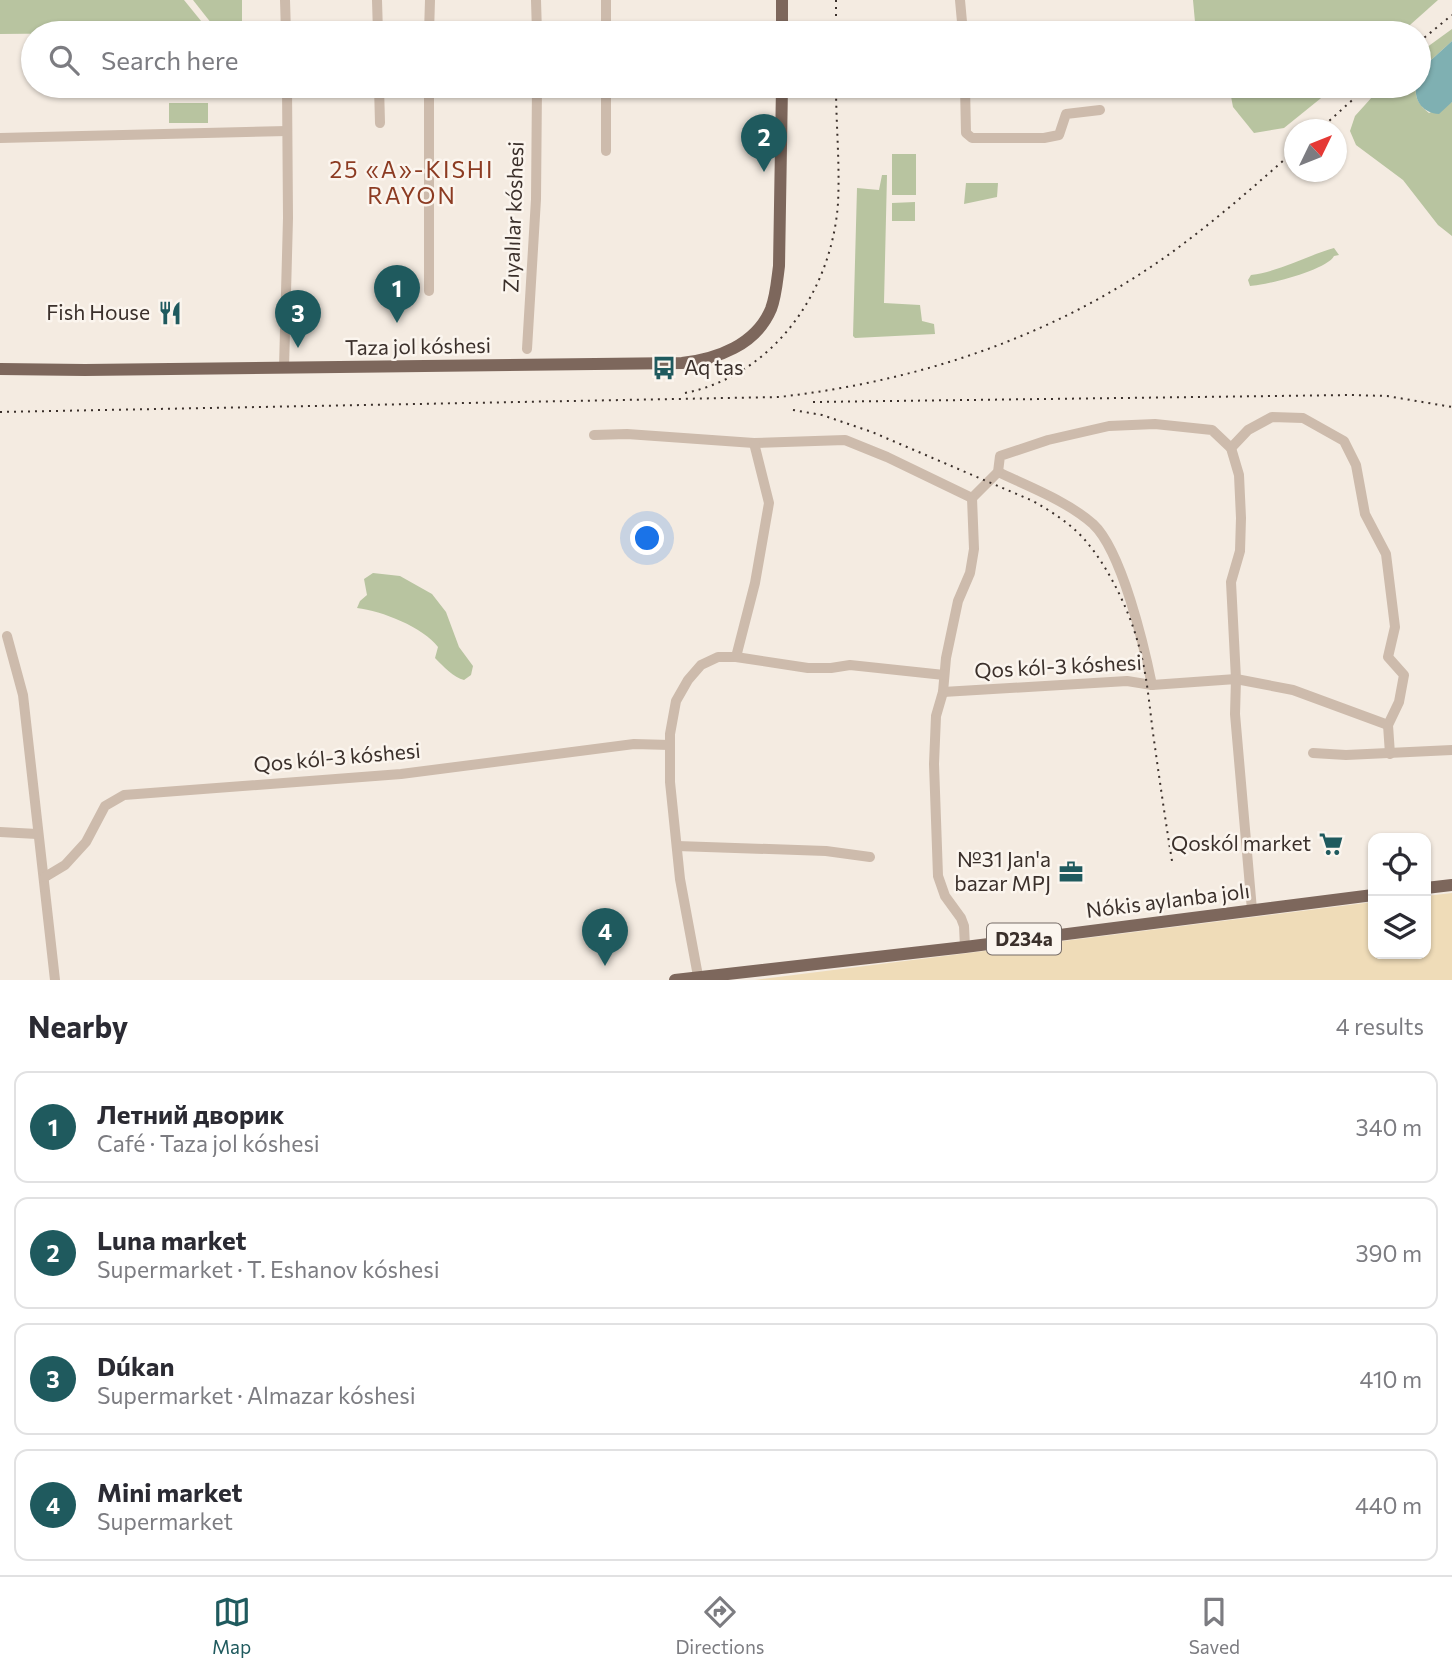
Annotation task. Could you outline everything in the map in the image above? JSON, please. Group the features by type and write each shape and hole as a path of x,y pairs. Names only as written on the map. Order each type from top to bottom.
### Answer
{"main road":[{"path":"782,0 782,21"},
{"name":"Taza jol kóshesi","path":"0,369 682,363 708,360 727,354 755,334 770,311 779,267 782,98"},
{"path":"1431,887 1452,885"},
{"name":"Nókis aylanba jolı","path":"675,980 965,947 1368,896"}],"street":[{"path":"285,0 286,21"},
{"path":"377,0 378,21"},
{"path":"429,21 430,0"},
{"path":"537,0 537,21"},
{"path":"606,0 606,21"},
{"path":"960,0 962,21"},
{"path":"284,368 287,98"},
{"path":"379,98 380,123"},
{"path":"429,98 429,291"},
{"name":"Zıyalılar kóshesi","path":"527,349 536,199 537,98"},
{"path":"606,98 606,151"},
{"path":"965,98 966,133 972,138 1044,138 1059,135 1066,114 1100,110"},
{"path":"0,138 287,131"},
{"path":"1231,448 1248,430 1272,417 1303,418 1344,441 1356,466 1365,514 1386,554 1392,591 1395,627 1388,657 1404,676 1399,702 1388,725 1390,754"},
{"path":"594,435 627,434 754,443 845,440 972,498 998,472 1000,456 1086,429 1155,424 1212,430 1231,448 1239,475 1240,551 1231,582 1235,714 1252,910"},
{"path":"736,657 757,571 769,503 754,443"},
{"name":"Qos kól-3 kóshesi","path":"943,692 1127,681 1152,685 1141,633 1119,568 1109,546 1094,525 1060,502 998,472"},
{"name":"Qos kól-3 kóshesi","path":"965,947 961,918 945,896 938,876 934,764 936,716 943,692 946,658 958,601 970,573 974,549 972,498"},
{"path":"7,636 23,695 55,980"},
{"name":"Qos kól-3 kóshesi","path":"698,976 680,879 670,782 670,745 676,701 688,680 701,666 718,657 736,657 808,668 850,665 944,675"},
{"path":"1152,685 1236,680 1293,690 1388,725"},
{"name":"Qos kól-3 kóshesi","path":"45,877 65,865 86,842 105,806 124,795 401,774 634,744 670,745"},
{"path":"1313,753 1346,755 1452,750"},
{"path":"0,832 37,834"},
{"path":"677,846 826,851 870,857"}],"green space":[{"path":"0,0 184,0 201,21 21,21 21,34 0,34"},
{"path":"193,0 242,0 242,21 210,21"},
{"path":"1193,0 1438,0 1414,21 1195,21"},
{"path":"1452,29 1452,41 1431,60 1431,44"},
{"path":"1231,98 1321,98 1295,119 1284,119 1284,128 1254,133 1233,107"},
{"path":"1371,98 1417,98 1429,113 1452,102 1452,236 1438,225 1403,180 1356,145 1350,131 1355,116"},
{"path":"169,103 208,103 208,123 169,123"},
{"path":"892,154 916,154 916,195 892,195"},
{"path":"882,175 887,175 884,303 920,305 922,321 934,324 935,334 853,336 857,188 879,190"},
{"path":"966,183 998,183 997,197 964,204"},
{"path":"915,202 915,221 892,221 892,203"},
{"path":"1334,248 1339,255 1309,271 1250,286 1248,280 1251,275"},
{"path":"373,573 400,576 432,594 446,612 459,647 473,666 471,675 464,680 449,671 435,658 438,647 423,633 390,616 357,608 367,595 364,579"}],"sand":[{"path":"1452,893 1452,980 755,980 1368,903 1368,959 1431,959 1431,895"}],"water":[{"path":"1452,41 1452,102 1439,114 1421,106 1417,98 1431,98 1431,60"}],"railway":[{"path":"836,0 836,21"},
{"path":"1431,32 1452,15"},
{"path":"685,393 717,383 746,368 771,348 793,324 810,297 824,267 833,236 838,203 836,98"},
{"path":"1331,119 1355,98"},
{"path":"0,412 779,397 832,390 936,366 1036,330 1084,307 1175,250 1284,160"},
{"path":"813,402 1351,395 1387,396 1452,407"},
{"path":"793,410 822,415 872,432 1033,501 1063,520 1084,539 1113,581 1138,643 1146,677 1172,861"}],"place":[{"name":"Luna market","path":"764,172"},
{"name":"Fish House","path":"170,313"},
{"name":"Летний дворик","path":"397,323"},
{"name":"Dúkan","path":"298,348"},
{"name":"Aq tas","path":"664,368"},
{"name":"Qoskól market","path":"1331,844"},
{"name":"№31 Jan'a bazar MPJ","path":"1071,872"},
{"name":"Mini market","path":"605,966"}],"district":[{"name":"25 «A»-KISHI RAYON","path":"412,183"}]}
